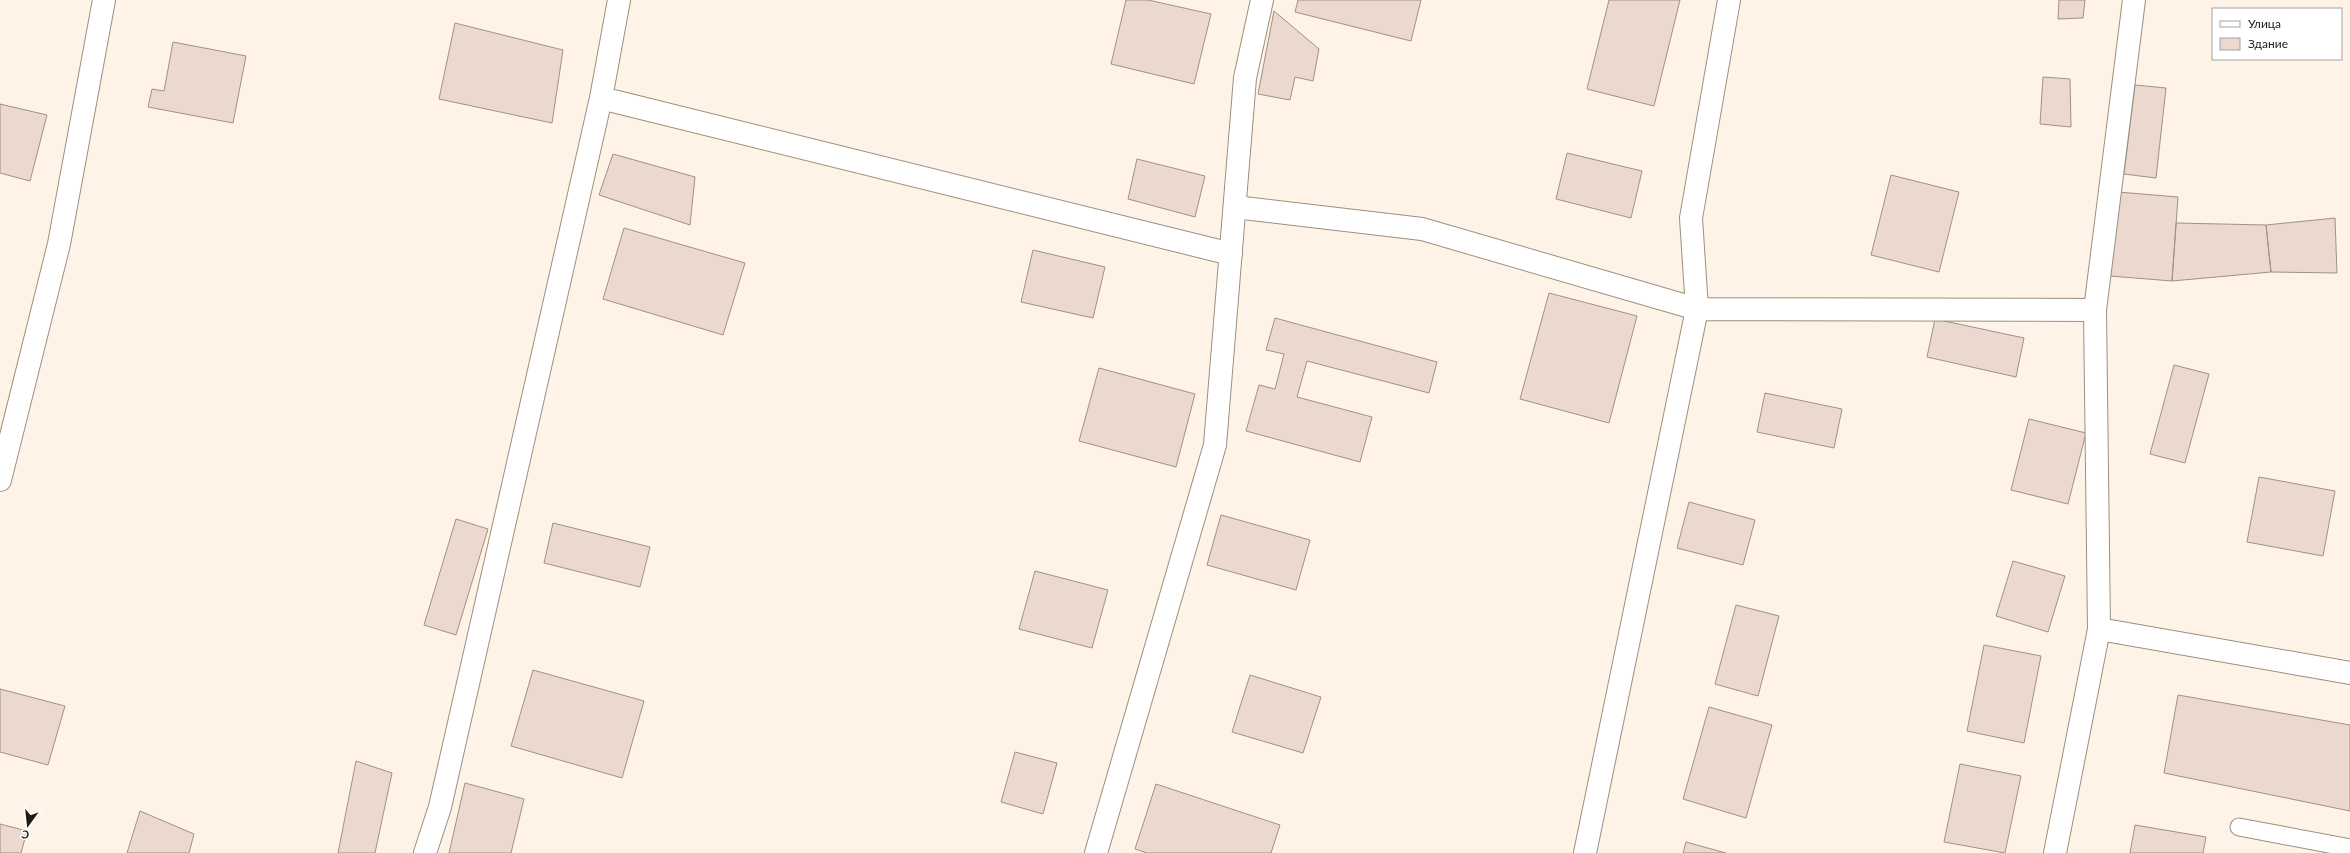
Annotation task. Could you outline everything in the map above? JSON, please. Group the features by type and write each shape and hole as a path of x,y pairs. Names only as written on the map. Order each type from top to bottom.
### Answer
{"street":[{"path":"0,480 59,244 104,0"},
{"path":"425,853 440,807 601,98 619,0"},
{"path":"1096,853 1215,445 1245,78 1262,0"},
{"path":"1585,853 1697,310 1691,218 1729,0"},
{"path":"2054,853 2099,629 2095,310 2134,0"},
{"path":"601,98 1231,254"},
{"path":"1235,207 1422,230 1697,310 2095,310"},
{"path":"2099,629 2350,673"}],"lane":[{"path":"2239,827 2350,848"}],"building":[{"path":"1126,0 1148,0 1211,14 1194,84 1111,64"},
{"path":"1298,0 1421,0 1411,41 1295,12"},
{"path":"1609,0 1680,0 1654,106 1587,89"},
{"path":"2059,0 2085,0 2083,18 2058,19"},
{"path":"1274,11 1319,49 1313,81 1295,77 1290,100 1258,94"},
{"path":"455,23 563,50 552,123 439,99"},
{"path":"173,42 246,56 233,123 148,107 152,89 164,91"},
{"path":"2043,77 2070,79 2071,127 2040,124"},
{"path":"2135,85 2166,88 2156,178 2124,174"},
{"path":"0,104 47,115 30,181 0,173"},
{"path":"1567,153 1642,171 1631,218 1556,199"},
{"path":"613,154 695,177 690,225 599,195"},
{"path":"1137,159 1205,176 1195,217 1128,199"},
{"path":"1891,175 1959,192 1939,272 1871,255"},
{"path":"2118,192 2178,197 2172,281 2110,276"},
{"path":"2335,218 2337,273 2271,272 2266,225"},
{"path":"2176,223 2266,225 2271,272 2172,281"},
{"path":"624,228 745,263 723,335 603,299"},
{"path":"1033,250 1105,267 1093,318 1021,302"},
{"path":"1549,293 1637,316 1609,423 1520,399"},
{"path":"1275,318 1437,362 1429,393 1307,361 1297,397 1372,417 1360,462 1246,431 1259,385 1275,389 1284,354 1266,350"},
{"path":"1935,319 2024,338 2016,377 1927,357"},
{"path":"2174,365 2209,374 2185,463 2150,454"},
{"path":"1099,368 1195,394 1176,467 1079,441"},
{"path":"1765,393 1842,409 1834,448 1757,432"},
{"path":"2029,419 2086,433 2068,504 2011,490"},
{"path":"2259,477 2335,491 2323,556 2247,542"},
{"path":"1689,502 1755,520 1743,565 1677,548"},
{"path":"1221,515 1310,540 1296,590 1207,565"},
{"path":"456,519 488,529 456,635 424,625"},
{"path":"553,523 650,547 640,587 544,563"},
{"path":"2013,561 2065,576 2048,632 1996,616"},
{"path":"1035,571 1108,590 1092,648 1019,629"},
{"path":"1736,605 1779,616 1758,696 1715,684"},
{"path":"1984,645 2041,656 2024,743 1967,731"},
{"path":"533,670 644,701 622,778 511,746"},
{"path":"1250,675 1321,697 1303,753 1232,732"},
{"path":"0,689 65,706 48,765 0,752"},
{"path":"2178,695 2350,725 2350,811 2164,773"},
{"path":"1709,707 1772,725 1746,818 1683,799"},
{"path":"1015,752 1057,763 1043,814 1001,802"},
{"path":"356,761 392,773 375,853 338,853"},
{"path":"1960,764 2021,776 2005,853 1944,842"},
{"path":"465,783 524,799 511,853 449,853"},
{"path":"1156,784 1280,825 1271,853 1147,853 1135,849"},
{"path":"140,811 194,834 189,853 127,853"},
{"path":"0,824 27,831 21,853 0,853"},
{"path":"2135,825 2206,837 2203,853 2130,853"},
{"path":"1686,842 1726,853 1683,853"}]}
